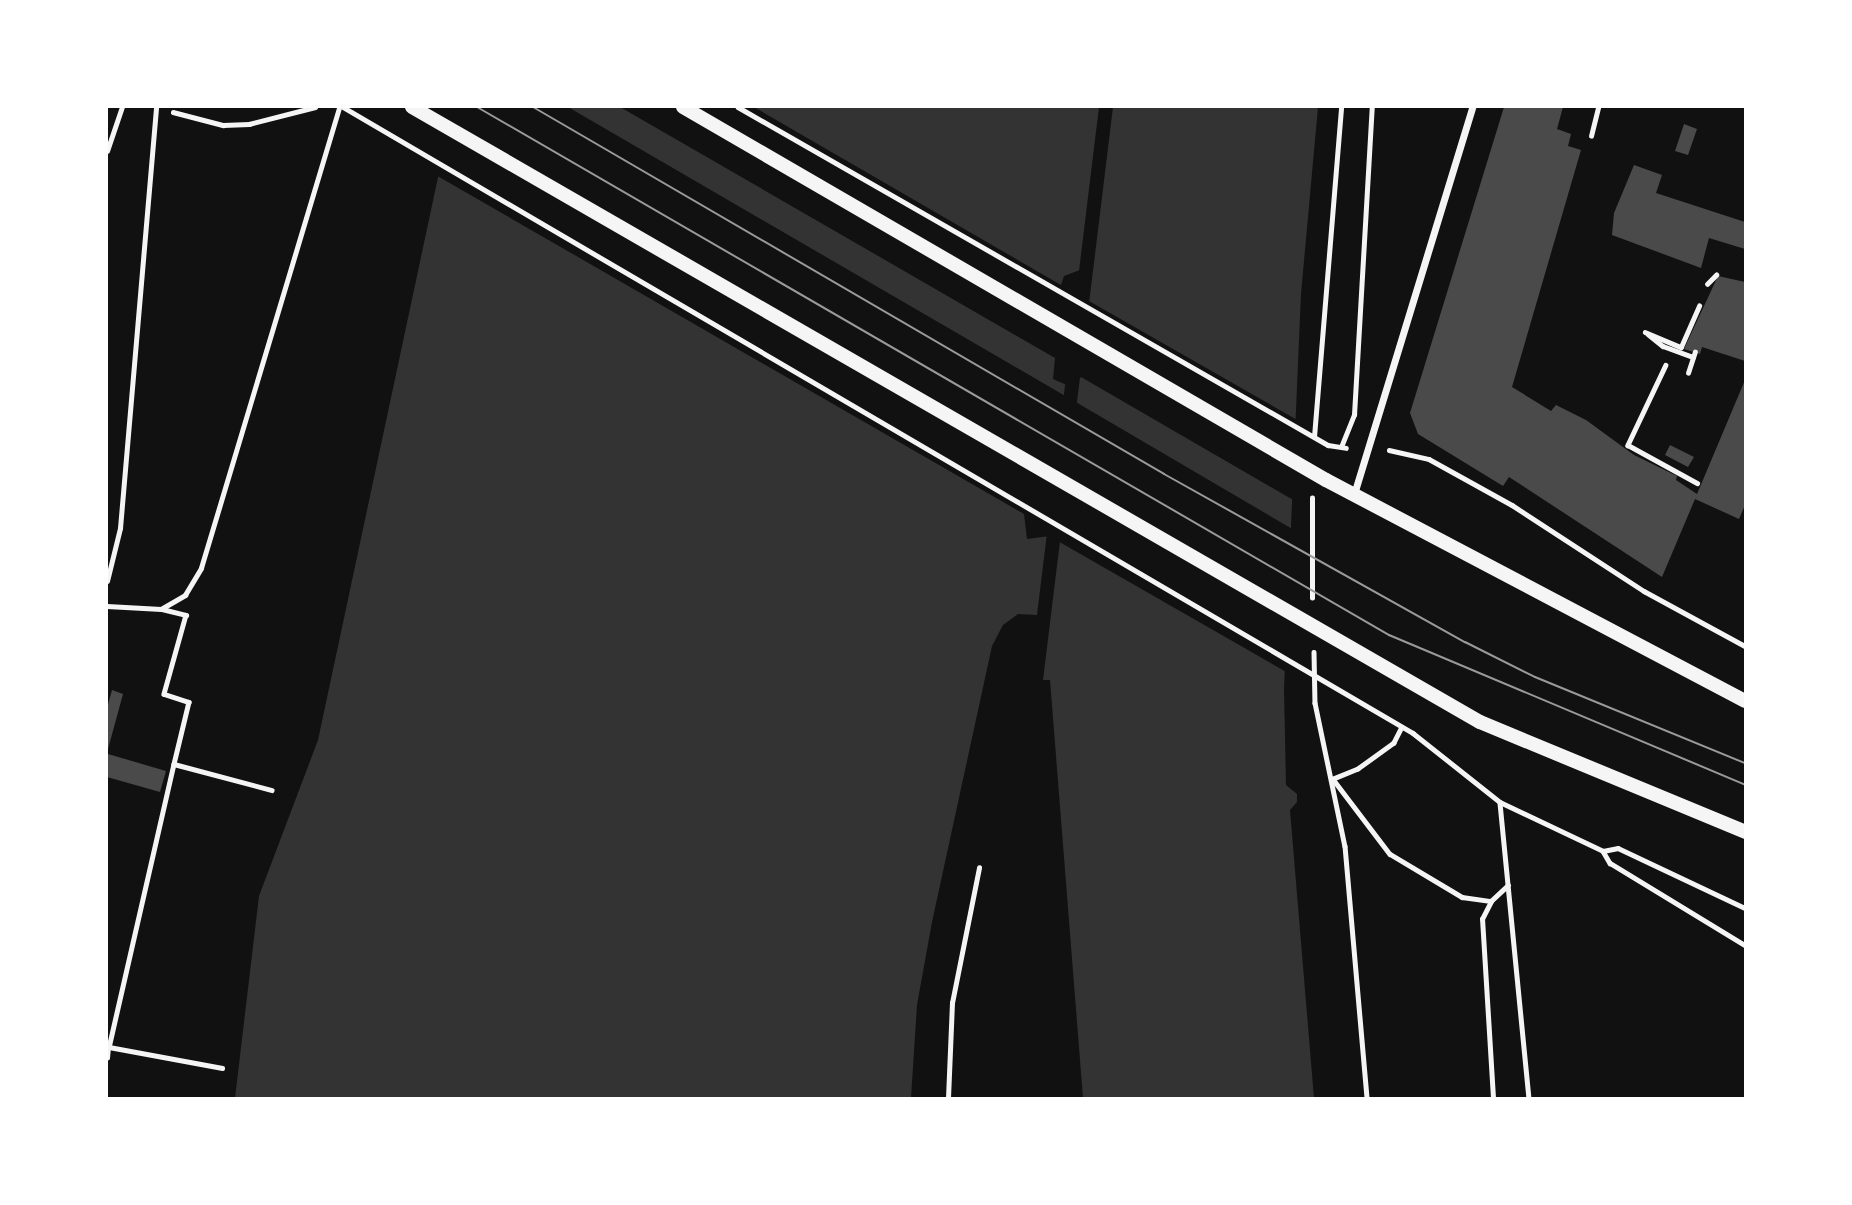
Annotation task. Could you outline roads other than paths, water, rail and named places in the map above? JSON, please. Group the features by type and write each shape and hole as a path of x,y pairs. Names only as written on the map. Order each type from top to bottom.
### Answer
{"main road":[{"path":"412,107 1480,722 1744,832"},
{"path":"683,107 1326,480 1745,701"}],"street":[{"path":"1354,494 1472,107"}],"lane":[{"path":"107,581 120,528 156,107"}],"tram line":[{"path":"477,107 1389,635 1745,785"},
{"path":"533,107 1164,474 1465,642 1535,677 1745,763"}]}
